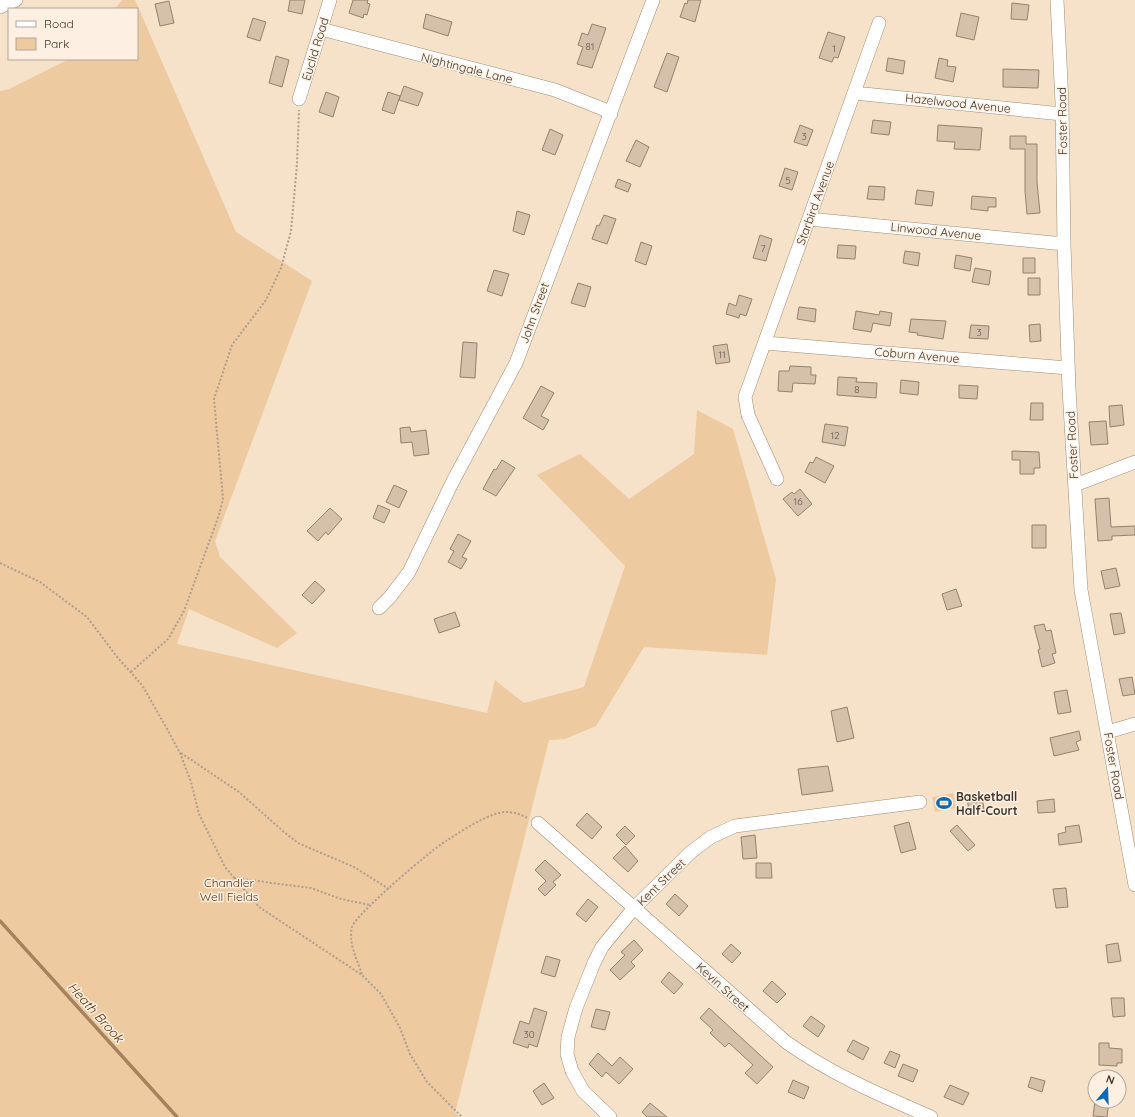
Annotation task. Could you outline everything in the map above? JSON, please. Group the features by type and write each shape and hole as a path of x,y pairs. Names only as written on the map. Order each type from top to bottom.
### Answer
{"street":[{"path":"0,7 16,0"},
{"name":"Euclid Road","path":"299,99 330,0"},
{"name":"John Street","path":"379,608 390,597 409,572 453,481 516,363 653,0"},
{"name":"Foster Road","path":"1057,0 1062,114 1068,368 1081,590 1135,885"},
{"name":"Starbird Avenue","path":"778,479 748,416 745,397 879,23"},
{"name":"Nightingale Lane","path":"321,29 555,90 597,106 611,114"},
{"name":"Hazelwood Avenue","path":"854,93 1062,114"},
{"name":"Linwood Avenue","path":"809,218 1064,244"},
{"name":"Coburn Avenue","path":"765,343 1068,368"},
{"path":"1075,485 1135,462"},
{"path":"1108,732 1135,724"},
{"name":"Kent Street","path":"610,1117 583,1091 572,1071 567,1054 568,1037 576,1008 602,947 634,908 692,852 711,837 735,826 920,802"},
{"name":"Kevin Street","path":"538,823 786,1042 817,1063 903,1111 931,1117"}],"path":[{"path":"130,673 168,639 184,611 220,515 223,499 214,399 232,345 266,300 281,268 291,231 297,164 296,136 299,99"},
{"path":"0,563 40,582 87,617 130,673 142,685 180,753 191,782 199,814 225,867 259,907 362,975 381,994 400,1028 410,1054 427,1082 462,1117"},
{"path":"180,753 239,792 298,843 354,867 389,889"},
{"path":"362,975 351,935 353,925 370,905 444,842 484,819 500,813 515,812 538,823"},
{"path":"234,878 312,888 341,899 370,905"}],"green space":[{"name":"Chandler Well Fields","path":"122,0 135,0 236,232 312,281 215,541 220,557 297,633 277,648 189,609 177,644 487,713 495,680 524,703 584,687 625,566 537,475 580,454 629,499 694,454 697,410 733,429 776,579 767,655 644,647 596,726 565,739 549,740 455,1113 460,1117 0,1117 0,91 9,89 67,60 138,60 138,8 116,8"},
{"name":"Basketball Half-Court","path":"953,793 956,808 935,812 932,797"}],"building":[{"path":"290,0 305,0 302,14 288,11"},
{"path":"353,0 368,0 367,3 370,4 367,15 364,14 363,18 349,13"},
{"path":"688,0 701,0 695,22 680,17 685,3 687,4"},
{"path":"169,1 174,23 160,26 155,4"},
{"path":"1012,3 1029,5 1027,20 1011,19"},
{"path":"961,13 979,17 974,40 956,36"},
{"path":"426,14 452,22 448,36 423,28"},
{"path":"253,18 266,22 260,41 247,37"},
{"path":"592,24 606,28 592,68 577,64 583,47 578,45 582,33 588,35"},
{"path":"828,32 845,37 838,58 834,57 832,62 819,58"},
{"path":"667,53 679,57 667,92 654,87"},
{"path":"276,56 289,60 282,87 269,83"},
{"path":"888,58 905,61 903,74 886,71"},
{"path":"939,58 948,60 947,66 956,67 953,82 935,78"},
{"path":"1003,69 1039,70 1038,88 1003,87"},
{"path":"404,86 423,93 418,106 399,100"},
{"path":"326,92 339,97 333,117 319,112"},
{"path":"388,92 400,96 394,114 382,110"},
{"path":"873,120 891,122 889,135 871,133"},
{"path":"800,125 813,130 807,146 794,142"},
{"path":"938,125 982,128 980,150 954,149 955,142 937,141"},
{"path":"550,129 563,135 555,155 542,150"},
{"path":"1010,136 1026,136 1026,144 1037,144 1037,182 1040,213 1027,214 1025,191 1025,149 1010,149"},
{"path":"636,140 649,147 640,167 626,161"},
{"path":"785,168 798,172 792,190 779,186"},
{"path":"618,179 631,184 628,192 615,187"},
{"path":"869,186 885,187 884,200 867,199"},
{"path":"917,190 934,192 932,206 915,204"},
{"path":"972,196 996,198 996,207 988,207 988,211 971,209"},
{"path":"517,211 530,215 524,235 513,231"},
{"path":"604,215 616,219 607,244 592,239 597,225 599,226"},
{"path":"760,235 772,239 766,261 753,258"},
{"path":"641,242 652,246 646,265 635,261"},
{"path":"838,245 856,246 855,259 837,258"},
{"path":"905,251 920,253 918,266 903,263"},
{"path":"956,255 972,258 970,271 954,268"},
{"path":"1023,258 1035,258 1035,273 1023,273"},
{"path":"975,268 991,271 989,285 972,282"},
{"path":"494,270 509,274 502,296 487,291"},
{"path":"1028,278 1040,278 1040,295 1028,295"},
{"path":"578,283 591,287 585,307 571,303"},
{"path":"739,295 752,299 746,316 740,314 739,318 726,314 729,303 736,306"},
{"path":"799,307 816,309 815,322 797,319"},
{"path":"856,311 879,315 880,311 892,313 890,326 873,323 871,332 853,329"},
{"path":"911,319 946,321 943,339 917,335 918,333 909,332"},
{"path":"1040,324 1041,341 1030,342 1029,325"},
{"path":"971,325 989,326 988,339 969,338"},
{"path":"463,342 477,343 475,378 460,377"},
{"path":"727,344 730,362 716,364 713,346"},
{"path":"790,366 811,367 811,375 816,375 815,384 793,383 792,392 778,391 779,371 789,371"},
{"path":"838,377 857,378 856,382 877,383 876,398 837,395"},
{"path":"901,380 919,382 918,395 900,393"},
{"path":"959,385 978,386 977,399 959,398"},
{"path":"541,386 554,393 541,416 549,420 543,430 523,418"},
{"path":"1031,403 1043,403 1043,420 1030,420"},
{"path":"1122,405 1124,425 1110,427 1109,406"},
{"path":"1106,421 1108,444 1091,445 1089,422"},
{"path":"825,424 848,427 845,446 822,442"},
{"path":"410,427 411,432 426,430 429,454 414,456 412,442 401,443 400,428"},
{"path":"1012,451 1039,452 1040,468 1034,468 1034,474 1020,474 1020,460 1012,460"},
{"path":"816,457 834,466 825,483 805,472 810,462 813,463"},
{"path":"502,460 515,468 496,496 483,489 494,469 496,470"},
{"path":"394,485 407,491 399,508 386,502"},
{"path":"800,489 812,504 798,516 783,499 792,492 794,494"},
{"path":"1109,498 1111,527 1135,526 1135,535 1112,536 1112,540 1098,541 1095,499"},
{"path":"378,505 390,510 384,523 373,518"},
{"path":"330,508 342,519 328,535 326,532 318,541 307,531"},
{"path":"1032,525 1046,525 1046,548 1032,548"},
{"path":"458,534 471,541 462,557 467,559 461,569 448,562 454,551 450,549"},
{"path":"1116,568 1120,586 1105,589 1101,571"},
{"path":"315,581 325,590 312,604 302,595"},
{"path":"956,589 962,606 947,610 942,594"},
{"path":"455,612 460,626 439,633 434,619"},
{"path":"1121,613 1125,633 1114,635 1110,614"},
{"path":"1044,624 1046,631 1051,630 1056,653 1052,654 1055,663 1042,667 1038,650 1040,649 1034,626"},
{"path":"1132,677 1135,694 1123,696 1119,679"},
{"path":"1067,690 1071,712 1058,714 1054,692"},
{"path":"847,707 854,738 837,742 831,711"},
{"path":"1079,731 1081,740 1076,742 1079,750 1054,756 1050,738"},
{"path":"828,766 833,791 802,795 798,769"},
{"path":"982,795 984,810 969,812 967,797"},
{"path":"1054,799 1055,812 1038,813 1037,801"},
{"path":"587,813 602,827 592,839 576,825"},
{"path":"909,822 916,849 901,853 894,826"},
{"path":"957,825 975,845 968,851 950,831"},
{"path":"1079,825 1082,842 1059,845 1058,834 1066,832 1065,827"},
{"path":"625,826 635,836 626,845 616,835"},
{"path":"755,835 757,858 743,859 741,837"},
{"path":"625,846 638,861 628,872 613,858"},
{"path":"545,860 561,875 553,882 556,885 545,896 538,889 546,881 535,870"},
{"path":"756,863 771,863 772,878 756,878"},
{"path":"1066,888 1068,907 1056,908 1053,889"},
{"path":"675,894 688,906 679,916 666,904"},
{"path":"588,899 598,907 586,922 576,914"},
{"path":"634,940 643,950 631,962 635,966 620,980 610,970 625,955 621,952"},
{"path":"1118,943 1121,961 1108,963 1106,945"},
{"path":"731,944 741,953 732,963 722,954"},
{"path":"546,956 560,960 555,977 541,973"},
{"path":"669,972 683,984 674,994 661,982"},
{"path":"772,981 786,994 777,1003 763,991"},
{"path":"1111,998 1124,998 1125,1016 1113,1017"},
{"path":"534,1008 547,1012 537,1047 529,1044 528,1048 513,1043 520,1021 529,1024"},
{"path":"709,1008 773,1067 757,1084 745,1073 753,1065 729,1043 725,1047 710,1033 713,1030 700,1018"},
{"path":"596,1009 610,1012 605,1030 591,1027"},
{"path":"811,1016 825,1026 818,1037 803,1026"},
{"path":"853,1040 869,1048 863,1060 847,1051"},
{"path":"1099,1043 1109,1043 1109,1048 1122,1049 1122,1063 1117,1063 1117,1066 1099,1065"},
{"path":"890,1051 900,1055 895,1068 884,1063"},
{"path":"598,1053 612,1066 620,1057 633,1069 619,1084 606,1072 602,1077 589,1064"},
{"path":"903,1064 918,1070 913,1082 898,1076"},
{"path":"1031,1077 1045,1081 1042,1092 1028,1087"},
{"path":"793,1080 809,1087 804,1099 788,1092"},
{"path":"544,1083 554,1098 542,1105 533,1091"},
{"path":"950,1085 969,1093 963,1105 944,1097"},
{"path":"650,1103 667,1117 647,1117 642,1112"},
{"path":"1094,1109 1108,1109 1107,1117 1093,1116"}],"waterway":[{"name":"Heath Brook","path":"0,921 177,1117"}],"place":[{"name":"Basketball Half-Court","path":"944,803"}]}
